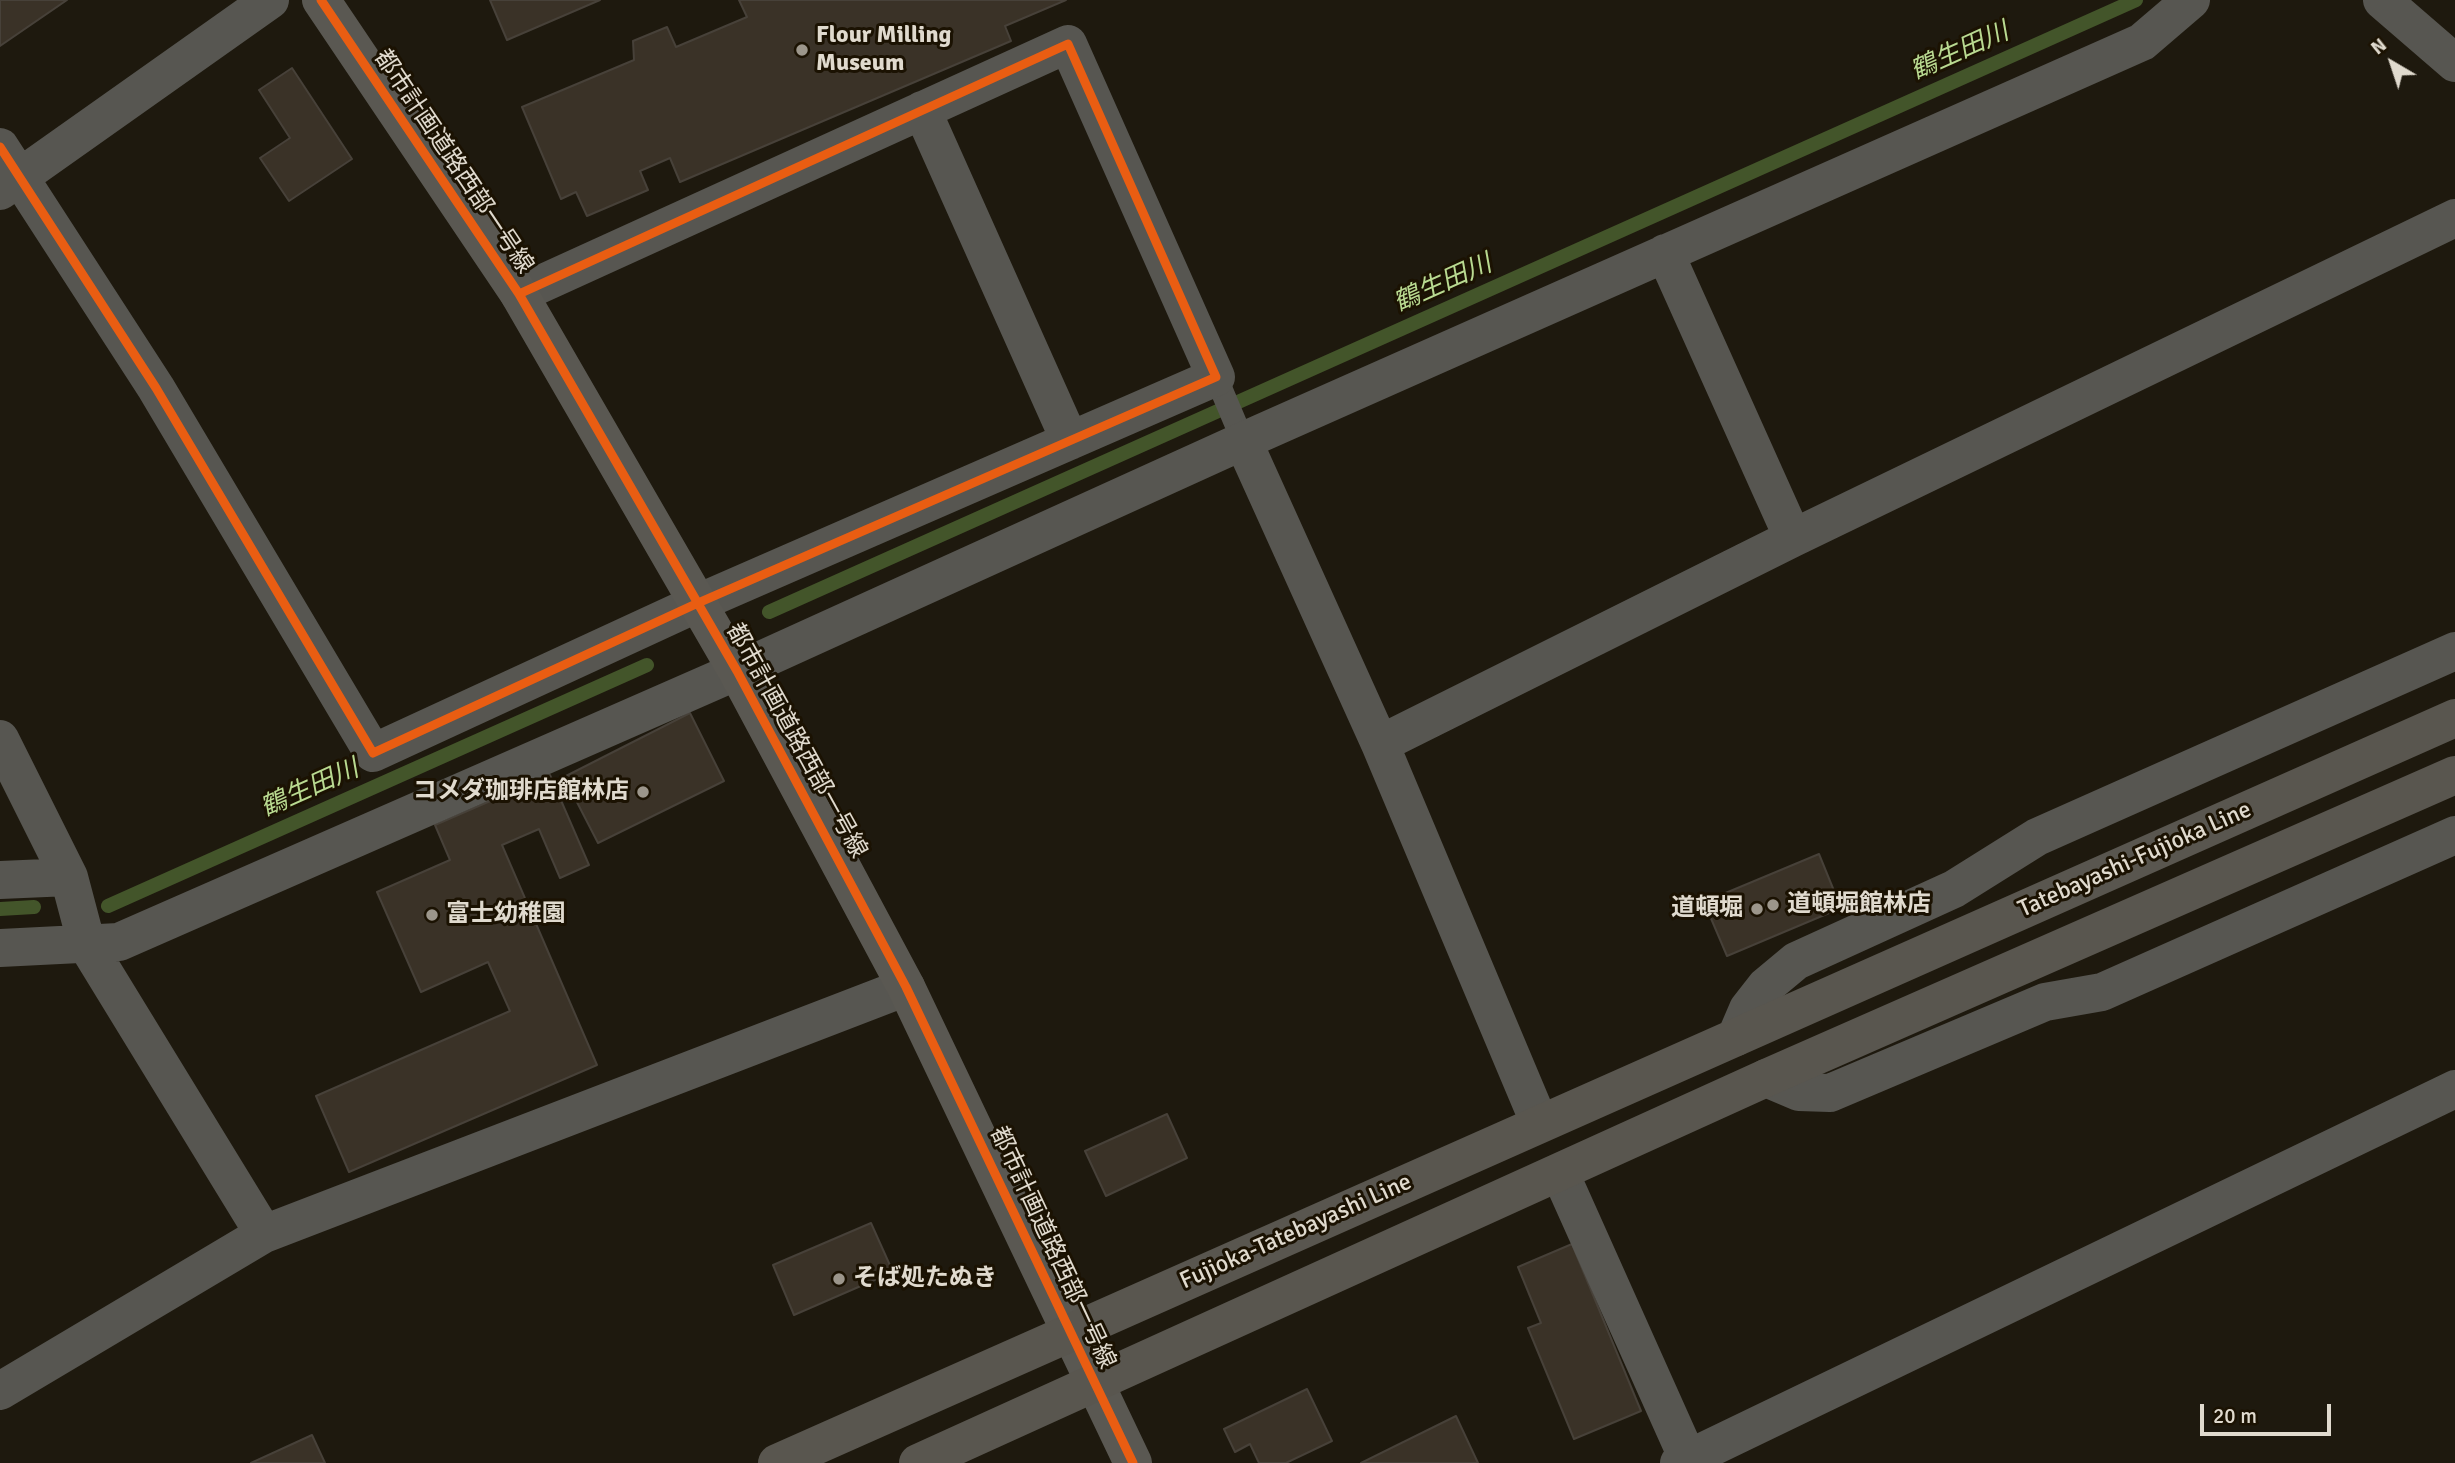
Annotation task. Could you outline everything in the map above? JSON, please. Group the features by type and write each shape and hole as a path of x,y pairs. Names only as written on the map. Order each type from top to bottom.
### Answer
{"main road":[{"name":"Tatebayashi-Fujioka Line","path":"1736,1037 2455,718"},
{"name":"Tatebayashi-Fujioka Line","path":"1766,1078 2455,775"},
{"name":"Fujioka-Tatebayashi Line","path":"777,1463 1539,1122 1736,1037"},
{"path":"918,1463 1766,1078"}],"street":[{"path":"270,0 7,172 156,388 373,753 698,603 1070,441 1220,385 1068,44 519,294"},
{"name":"都市計画道路西部一号線","path":"321,0 519,294 737,671 906,987 1133,1463"},
{"path":"0,948 87,946 119,942 737,671 1240,433 1665,253 2142,42 2191,0"},
{"path":"2382,0 2455,63"},
{"path":"922,110 1070,441"},
{"path":"1380,744 1793,538 2455,218"},
{"path":"1665,253 1793,538"},
{"path":"1240,433 1380,744 1539,1122"},
{"path":"1736,1037 1748,1010 1766,986 1796,961 1954,889 2037,837 2455,651"},
{"path":"0,739 69,877 87,946 264,1234"},
{"path":"1766,1078 1782,1088 1799,1092 1830,1093 2045,1002 2102,992 2455,835"},
{"path":"0,880 69,877"},
{"path":"0,1391 264,1234 906,987"},
{"path":"1560,1173 1684,1461 2455,1089"}],"lane":[{"path":"1220,385 1240,433"}],"building":[{"path":"0,0 67,0 0,46"},
{"path":"490,0 600,0 507,40"},
{"path":"739,0 1066,0 1005,26 1011,41 680,182 670,158 640,171 648,190 587,216 576,192 561,199 522,107 634,60 633,41 667,27 676,47 747,17"},
{"path":"292,68 352,159 289,201 260,158 290,138 259,90"},
{"path":"690,713 724,781 598,843 564,777"},
{"path":"550,775 589,865 560,878 539,829 502,845 597,1065 349,1172 316,1096 510,1011 488,962 421,992 377,892 450,860 435,825"},
{"name":"道頓堀館林店","path":"1819,854 1841,908 1727,956 1704,902"},
{"path":"1167,1114 1187,1158 1106,1196 1085,1151"},
{"path":"871,1223 893,1272 794,1315 773,1265"},
{"path":"1572,1244 1641,1411 1574,1439 1528,1328 1541,1323 1518,1267"},
{"path":"1307,1389 1332,1441 1286,1463 1259,1463 1250,1444 1235,1452 1224,1429"},
{"path":"1456,1416 1478,1463 1361,1463"},
{"path":"312,1435 325,1463 251,1463"}],"waterway":[{"name":"鶴生田川","path":"769,612 2136,0"},
{"name":"鶴生田川","path":"108,906 647,665"},
{"name":"鶴生田川","path":"0,909 34,907"}],"cycle path":[{"path":"321,0 519,294 737,671 906,987 1133,1463"},
{"path":"0,147 156,388 373,753 698,603 1216,377 1068,44 519,294"}],"place":[{"name":"Flour Milling Museum","path":"802,50"},
{"name":"コメダ珈琲店館林店","path":"643,792"},
{"name":"道頓堀館林店","path":"1773,905"},
{"name":"道頓堀","path":"1757,909"},
{"name":"富士幼稚園","path":"432,915"},
{"name":"そば処たぬき","path":"839,1279"}]}
